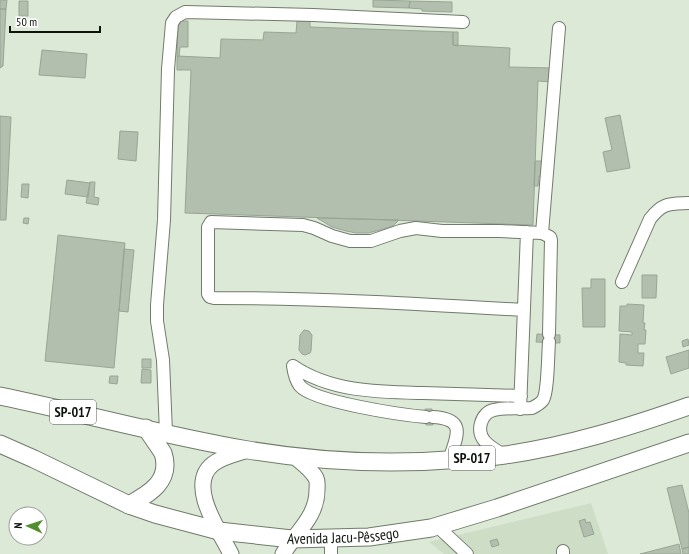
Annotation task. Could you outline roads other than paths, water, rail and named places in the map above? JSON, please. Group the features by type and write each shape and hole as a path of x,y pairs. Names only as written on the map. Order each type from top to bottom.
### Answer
{"highway":[{"name":"SP-017","path":"0,396 248,450 294,456 379,462 449,460 504,455 560,445 614,431 689,406"},
{"path":"129,505 154,489 164,470 163,453 146,428"},
{"path":"668,450 674,443 689,437"},
{"name":"Avenida Jacu-Pêssego","path":"0,444 129,505 155,514 219,531 292,539 331,546 369,537 399,534 437,526 497,508 689,443"}],"main road":[{"path":"231,554 208,513 204,498 203,485 206,474 212,464 224,458 248,450"},
{"path":"283,554 292,539 313,512 316,500 317,481 312,473 294,456"}],"lane":[{"path":"166,433 163,360 157,321 157,305 164,220 168,69 172,23 176,17 185,12 312,15 463,22"},
{"path":"542,233 559,28"},
{"path":"622,282 650,219 656,211 669,204 689,203"},
{"path":"504,455 491,447 482,437 480,428 482,420 487,414 494,410 532,408 537,406 544,397 549,338 552,245 550,237 542,233 442,231 416,228 370,240 350,241 332,236 309,226 211,222 208,227 208,294 210,297 349,301 524,310"},
{"path":"520,409 527,232"},
{"path":"449,460 456,440 456,427 448,418 410,416 351,405 317,396 300,386 296,379 293,366 307,375 321,381 347,388 377,391 521,396"},
{"path":"437,526 467,554"}]}
